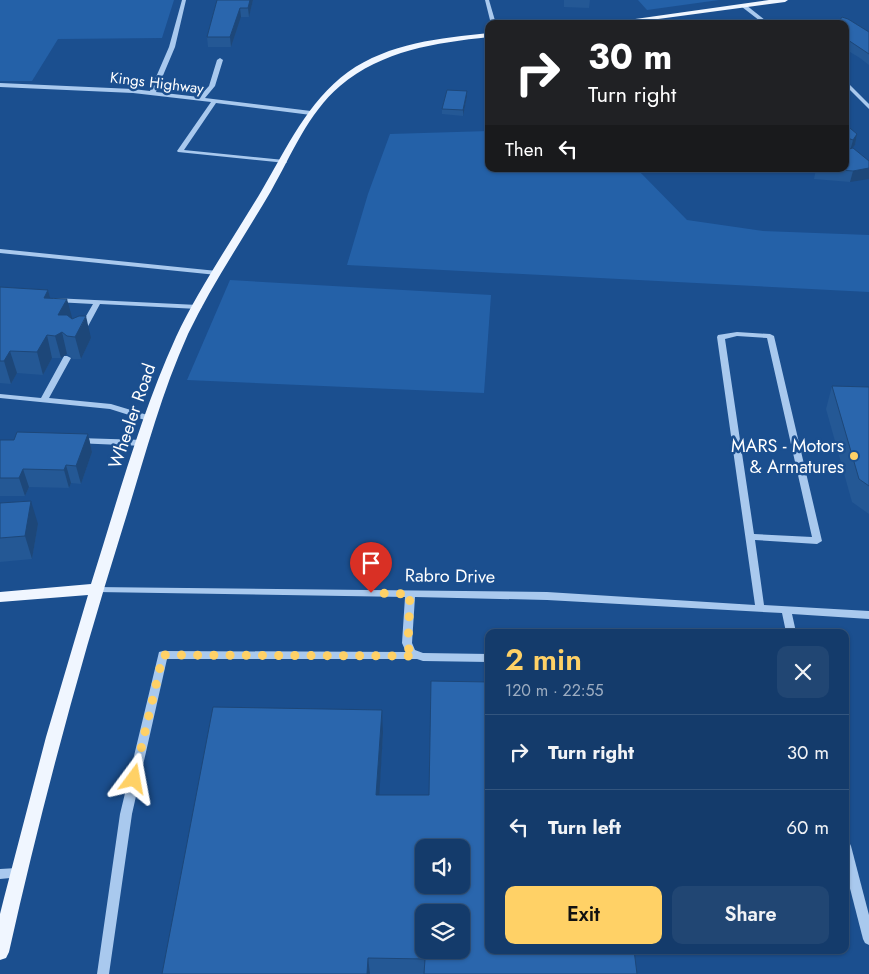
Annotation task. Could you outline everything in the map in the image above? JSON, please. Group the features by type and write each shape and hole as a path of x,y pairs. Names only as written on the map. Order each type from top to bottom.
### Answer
{"main road":[{"path":"634,20 785,0"},
{"name":"Wheeler Road","path":"0,952 9,873 32,812 97,589 151,419 174,355 198,307 311,113 332,88 360,67 387,53 426,43 485,36"},
{"name":"Rabro Drive","path":"0,597 97,589"}],"street":[{"path":"152,94 172,47 184,0"},
{"path":"487,0 493,20"},
{"path":"744,6 763,20"},
{"name":"Kings Highway","path":"0,85 112,90 311,113"},
{"path":"849,86 869,107"},
{"path":"213,103 180,151 284,162"},
{"path":"0,251 217,272"},
{"path":"49,299 198,307"},
{"path":"78,338 98,302"},
{"path":"750,537 817,540 770,336 737,334 721,337 760,609"},
{"path":"44,400 67,358"},
{"path":"0,396 111,407 151,419"},
{"path":"65,442 144,443"},
{"name":"Rabro Drive","path":"97,589 547,596 869,615"},
{"path":"410,594 408,648 415,656"},
{"path":"786,610 790,629"},
{"path":"103,974 126,814 163,655 485,658"}],"lane":[{"path":"200,100 212,86 220,60"},
{"path":"849,862 869,939"}],"shaded area":[{"path":"0,0 174,0 162,38 58,39 32,81 0,81"},
{"path":"638,0 719,0 647,10"},
{"path":"485,131 485,172 640,172 687,220 763,231 869,235 869,292 347,265 368,194 390,134"},
{"path":"230,280 491,295 484,393 187,380"}],"building":[{"path":"217,0 250,0 248,8 240,8 230,37 207,37"},
{"path":"842,17 848,19 869,32 869,54 849,41 849,20 840,20"},
{"path":"447,90 467,91 463,110 442,109"},
{"path":"849,127 857,134 853,140 849,138"},
{"path":"853,148 869,161 869,168 849,171 849,149"},
{"path":"0,287 48,290 44,298 67,299 58,315 67,315 72,319 86,316 75,337 67,336 62,332 55,336 47,335 37,352 10,351 4,361 0,361"},
{"path":"832,386 869,387 869,486 859,479"},
{"path":"17,432 88,434 76,466 66,465 64,470 23,469 19,478 0,478 0,440 14,440"},
{"path":"31,501 25,536 0,538 0,503"},
{"path":"431,681 485,682 485,954 634,954 637,974 424,974 425,959 470,959 470,904 415,904 415,959 368,958 367,974 162,974 213,707 382,710 376,795 429,795"}],"place":[{"name":"MARS - Motors & Armatures","path":"854,456"}],"route":[{"path":"134,779 163,655 415,656 408,648 410,594 371,593"}]}
